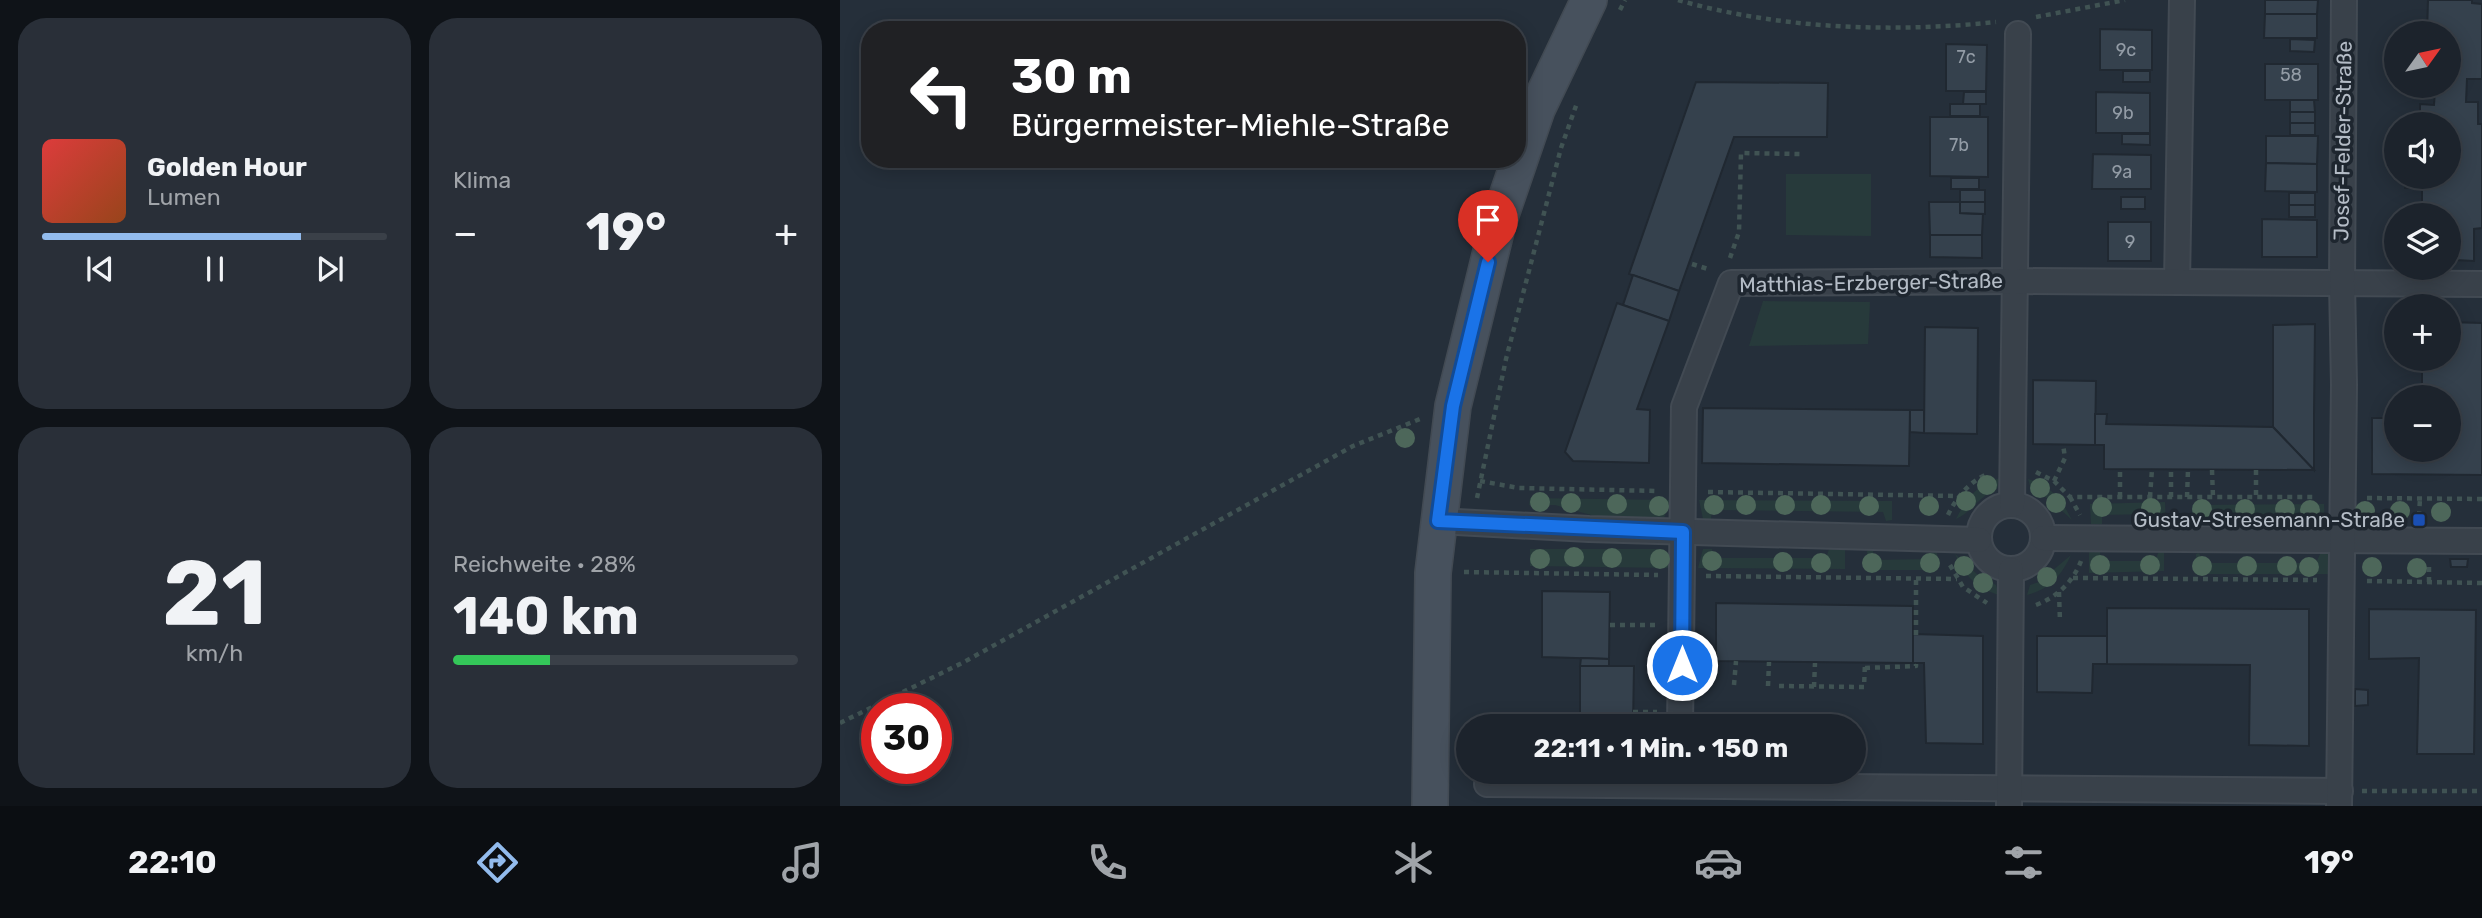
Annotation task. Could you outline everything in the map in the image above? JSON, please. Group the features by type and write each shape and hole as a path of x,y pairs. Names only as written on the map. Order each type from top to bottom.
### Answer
{"main road":[{"path":"1526,141 1537,109 1604,6"},
{"path":"1430,806 1433,573 1453,406 1498,223 1517,168"}],"street":[{"path":"2177,282 2182,0"},
{"name":"Josef-Felder-Straße","path":"2342,538 2344,0"},
{"name":"Matthias-Erzberger-Straße","path":"2012,505 2017,24"},
{"name":"Matthias-Erzberger-Straße","path":"1683,532 1684,407 1731,283 2342,282"},
{"path":"2342,282 2482,284"},
{"path":"2012,505 2020,506 2034,515 2042,529 2043,538 2040,551 2031,563 2011,570 1989,561 1980,548 1979,540 1981,525 1990,513 2012,505"},
{"path":"1438,521 1683,532 1979,540"},
{"path":"1680,714 1683,532"},
{"path":"2043,538 2482,541"},
{"path":"1487,784 1681,788 1844,797 2340,798 2342,538"},
{"path":"2009,797 2011,570"}],"path":[{"path":"1604,6 1625,0"},
{"path":"1678,0 1757,16 1854,28 2017,24 2125,0"},
{"path":"1464,585 1480,481 1506,359 1561,148 1577,101"},
{"path":"1728,263 1739,232 1741,153 1802,154"},
{"path":"840,723 964,662 1353,446 1453,406"},
{"path":"2054,481 2065,458 2063,444"},
{"path":"2012,468 2034,471 2054,481 2070,496 2081,516 2085,538 2082,559 2073,578 2059,592 2035,606 2011,609 1980,600 1957,579 1948,559 1945,539 1948,516 1959,496 1982,476 2012,468"},
{"path":"2120,469 2120,497"},
{"path":"2150,497 2152,469"},
{"path":"2171,469 2171,497"},
{"path":"2187,497 2188,470"},
{"path":"2213,470 2213,497"},
{"path":"2256,470 2256,498"},
{"path":"1480,481 1519,488 1959,496"},
{"path":"2070,496 2482,499"},
{"path":"2419,520 2420,498"},
{"path":"2429,563 2429,582"},
{"path":"1465,572 1957,579"},
{"path":"1916,578 1916,635"},
{"path":"2073,578 2482,583"},
{"path":"2059,592 2060,622"},
{"path":"1610,625 1682,625"},
{"path":"1734,685 1736,661"},
{"path":"1768,686 1769,662"},
{"path":"1814,687 1815,663"},
{"path":"1779,686 1864,687 1865,665 1916,664"},
{"path":"2340,798 2482,791"}],"shaded area":[{"path":"1786,174 1871,174 1871,236 1786,235"},
{"path":"1763,301 1870,302 1868,344 1749,346"},
{"path":"2000,478 1997,489 1956,519 1974,493 1985,484"},
{"path":"2028,479 2043,485 2054,494 2072,520 2050,500 2031,489"},
{"path":"1530,498 1670,500 1664,518 1598,517 1555,505 1529,505"},
{"path":"1699,500 1892,501 1892,520 1886,521 1883,512 1712,510 1711,519 1703,519"},
{"path":"2165,502 2166,522 2160,523 2156,514 2102,515 2102,524 2091,524 2090,504"},
{"path":"2324,504 2325,524 2316,524 2312,515 2200,516 2196,525 2192,525 2192,505"},
{"path":"1530,549 1661,549 1670,568 1530,566"},
{"path":"1703,549 1712,549 1712,558 1826,558 1829,549 1845,550 1845,569 1698,568"},
{"path":"1873,550 1874,560 1928,559 1931,550 1937,550 1938,570 1868,570 1867,551"},
{"path":"2159,551 2164,552 2164,571 2089,573 2089,552 2100,552 2101,561 2155,561"},
{"path":"2199,553 2204,563 2316,563 2320,554 2328,554 2328,574 2196,574 2196,554"},
{"path":"1955,554 1977,574 1996,585 1999,595 1983,589 1972,580"},
{"path":"2071,555 2054,581 2027,595 2030,585 2039,582"}],"building":[{"path":"2265,0 2318,0 2317,14 2265,14"},
{"path":"2428,0 2472,0 2472,3 2482,4 2482,79 2467,79 2466,102 2478,102 2478,124 2482,124 2482,228 2474,229 2474,261 2461,260 2461,203 2422,203 2422,189 2461,189 2461,112 2420,112 2420,104 2434,105 2434,98 2461,98 2461,21 2427,21"},
{"path":"2265,14 2317,14 2317,38 2264,38"},
{"path":"2100,29 2152,30 2152,70 2100,70"},
{"path":"2290,39 2315,40 2314,52 2290,51"},
{"path":"1946,44 1987,45 1986,91 1946,91"},
{"path":"2265,64 2318,64 2318,100 2265,100"},
{"path":"2123,71 2150,71 2150,82 2123,82"},
{"path":"1696,82 1828,83 1827,137 1734,137 1679,291 1629,274"},
{"path":"1964,92 1986,92 1986,104 1963,104"},
{"path":"2096,92 2150,93 2150,133 2096,133"},
{"path":"2290,100 2314,100 2315,112 2290,112"},
{"path":"1950,104 1980,104 1980,116 1950,116"},
{"path":"2290,112 2315,112 2315,123 2290,123"},
{"path":"1930,117 1988,117 1988,177 1930,176"},
{"path":"2290,123 2315,123 2315,135 2290,135"},
{"path":"2122,134 2150,134 2150,145 2122,144"},
{"path":"2266,136 2318,136 2317,164 2266,163"},
{"path":"2093,154 2151,155 2151,189 2092,189"},
{"path":"2266,163 2317,164 2317,192 2265,191"},
{"path":"1951,178 1979,178 1979,189 1951,189"},
{"path":"1960,190 1985,190 1985,202 1960,202"},
{"path":"2289,193 2315,193 2315,205 2289,205"},
{"path":"2121,197 2145,197 2145,209 2121,209"},
{"path":"1929,202 1960,202 1960,213 1983,214 1982,235 1930,235"},
{"path":"1960,202 1985,202 1985,214 1960,213"},
{"path":"2289,205 2315,205 2315,217 2289,217"},
{"path":"2262,219 2317,220 2317,257 2262,257"},
{"path":"2108,222 2151,222 2151,261 2108,261"},
{"path":"1930,235 1982,235 1982,258 1930,257"},
{"path":"1633,275 1679,291 1669,321 1623,305"},
{"path":"1617,303 1669,321 1637,409 1650,410 1649,463 1573,461 1565,452"},
{"path":"2461,322 2482,323 2482,475 2372,474 2372,418 2384,418 2384,462 2461,462 2461,385 2422,385 2422,371 2461,371"},
{"path":"2315,324 2314,470 2273,427 2273,325"},
{"path":"1925,327 1978,328 1977,434 1924,433"},
{"path":"2033,380 2096,381 2095,445 2033,444"},
{"path":"1703,408 1910,410 1909,466 1702,463"},
{"path":"1910,410 1924,410 1924,433 1910,432"},
{"path":"2095,414 2107,414 2106,424 2273,427 2314,470 2104,469 2104,445 2095,445"},
{"path":"2450,559 2468,559 2467,567 2451,567"},
{"path":"1542,591 1610,592 1609,659 1542,657"},
{"path":"1716,603 1913,606 1913,663 1716,661"},
{"path":"2107,608 2309,609 2309,746 2249,745 2250,665 2107,664"},
{"path":"2369,609 2476,610 2474,754 2417,754 2419,658 2369,659"},
{"path":"1913,634 1983,636 1983,744 1926,743 1924,663 1913,663"},
{"path":"2037,636 2107,636 2107,664 2093,664 2092,693 2037,692"},
{"path":"1581,658 1609,659 1609,666 1580,666"},
{"path":"1580,666 1634,666 1633,714 1580,714"},
{"path":"2355,689 2368,690 2368,705 2355,706"}],"place":[{"name":"Gustav-Stresemann-Straße","path":"2419,520"}],"route":[{"path":"1488,262 1453,406 1438,521 1683,532 1682,665"}]}
